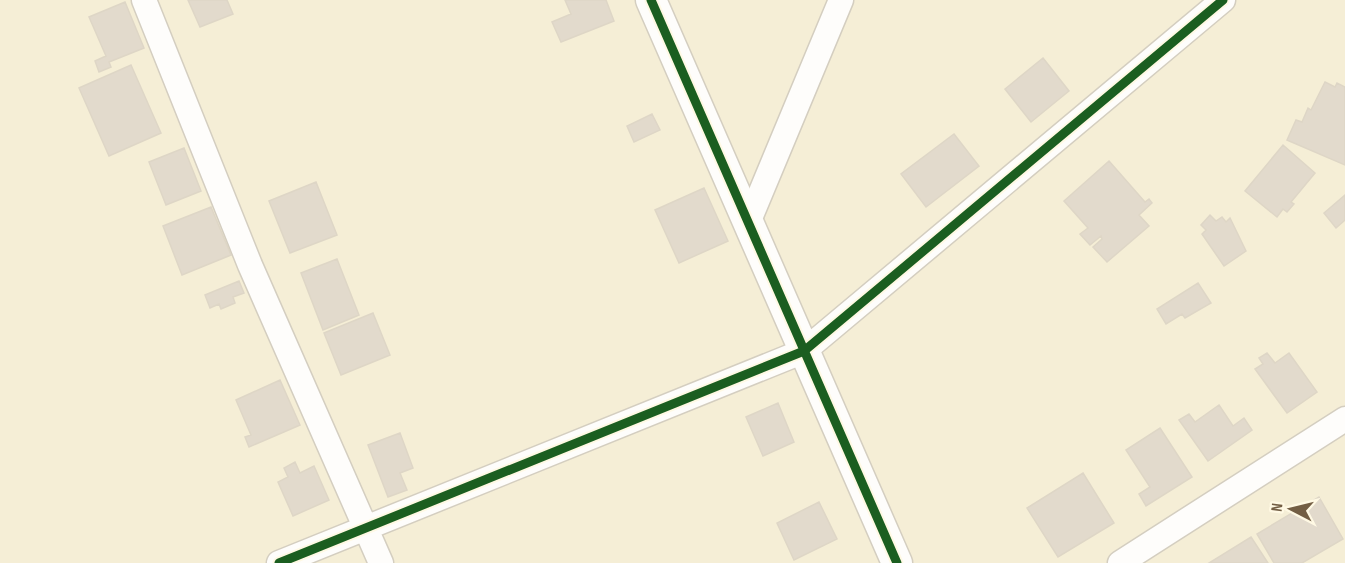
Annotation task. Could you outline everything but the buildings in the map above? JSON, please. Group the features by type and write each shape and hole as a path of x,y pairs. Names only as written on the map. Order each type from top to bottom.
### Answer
{"street":[{"path":"144,0 250,266 381,563"},
{"path":"651,0 897,563"},
{"path":"748,223 841,0"},
{"path":"279,563 804,351 1223,0"},
{"path":"1120,563 1345,419"}],"shaded area":[{"path":"0,0 1345,0 1345,563 0,563"}],"cycle path":[{"path":"651,0 897,563"},
{"path":"279,563 804,351 1223,0"}]}
